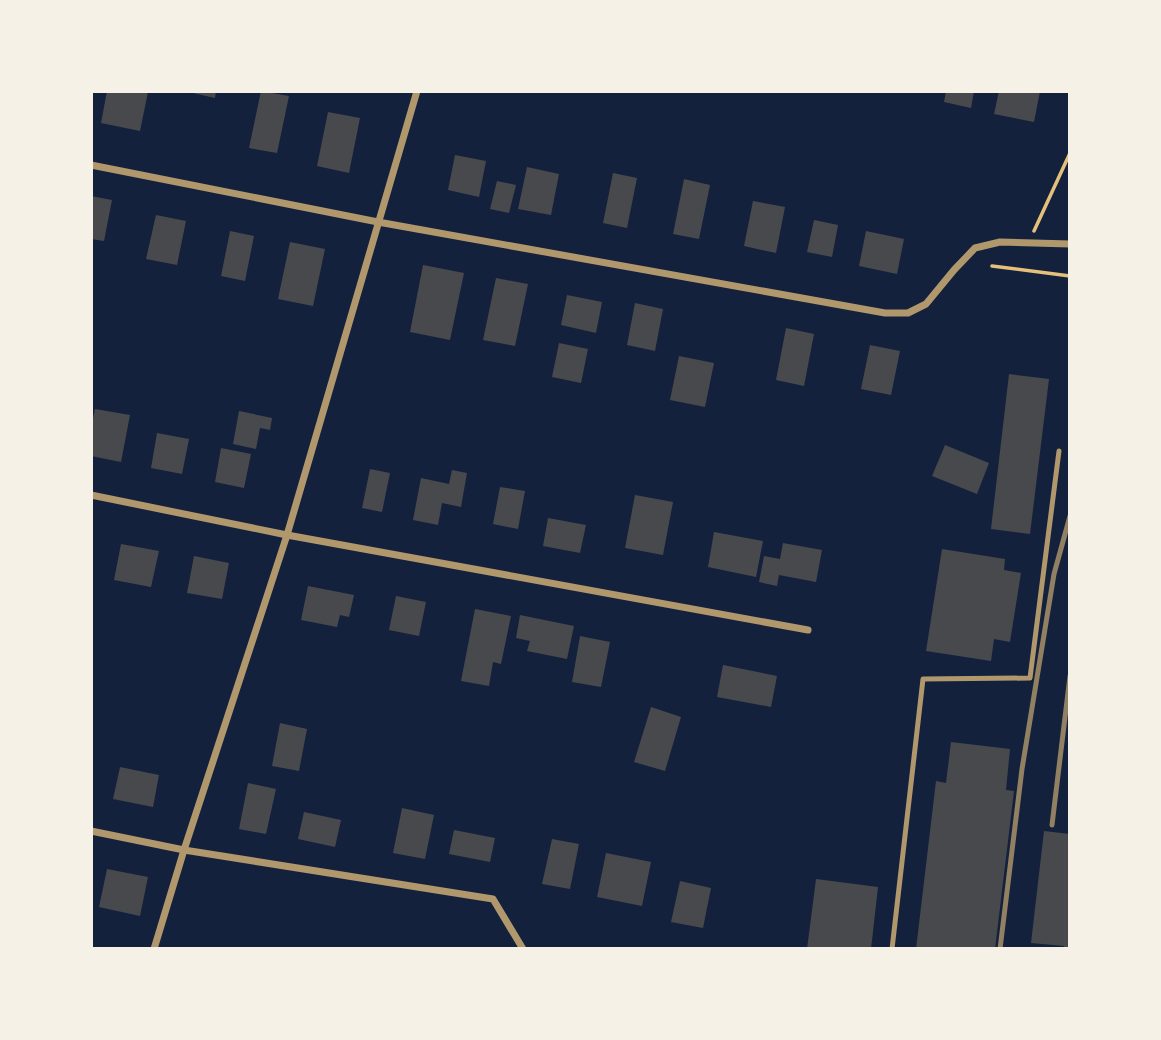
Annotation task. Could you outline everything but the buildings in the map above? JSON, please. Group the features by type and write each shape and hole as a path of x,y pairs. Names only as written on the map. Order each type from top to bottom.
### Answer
{"street":[{"path":"154,949 287,535 417,91"},
{"path":"91,165 378,222 885,313 908,313 926,304 975,248 1000,242 1070,244"},
{"path":"91,495 287,535 808,630"},
{"path":"91,831 184,849 492,899 523,949"}],"lane":[{"path":"892,949 923,679 1030,678 1059,451"}],"path":[{"path":"1029,242 1070,153"},
{"path":"992,266 1070,276"}],"railway":[{"path":"1000,949 1022,769 1054,574 1070,516"},
{"path":"1052,825 1070,676"}]}
